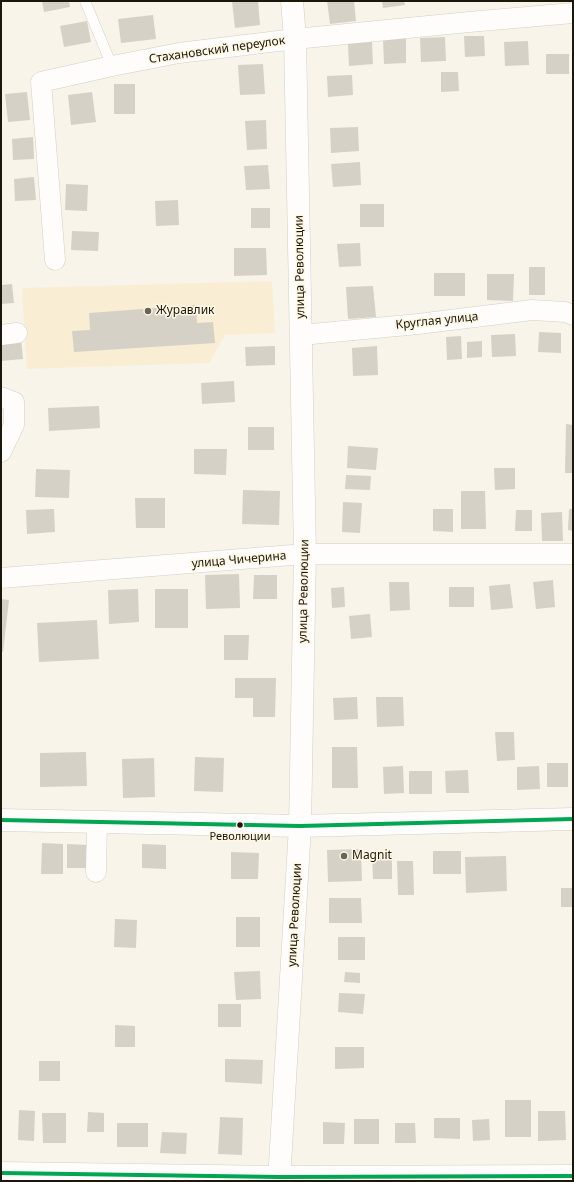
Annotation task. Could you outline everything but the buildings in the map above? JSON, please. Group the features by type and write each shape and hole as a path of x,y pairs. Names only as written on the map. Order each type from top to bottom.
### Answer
{"street":[{"name":"улица Революции","path":"280,1179 300,826 305,554 295,39 292,1"},
{"name":"Стахановский переулок","path":"55,260 41,82 179,53 295,39 573,13"},
{"name":"Круглая улица","path":"301,335 418,324 532,310 564,312 573,315"},
{"path":"1,397 14,402 14,425 1,452"},
{"name":"улица Чичерина","path":"1,578 305,554 573,554"},
{"path":"1,820 300,826 573,819"},
{"path":"96,872 97,822"},
{"path":"1,1173 280,1179 573,1176"}],"lane":[{"path":"85,1 112,66"}],"shaded area":[{"name":"Журавлик","path":"272,281 275,333 225,335 209,363 27,369 22,288"}],"transit line":[{"path":"1,820 300,826 573,819"},
{"path":"1,1173 280,1177 573,1176"}],"place":[{"name":"Журавлик","path":"148,311"},
{"name":"Революции","path":"240,825"},
{"name":"Magnit","path":"344,856"}]}
